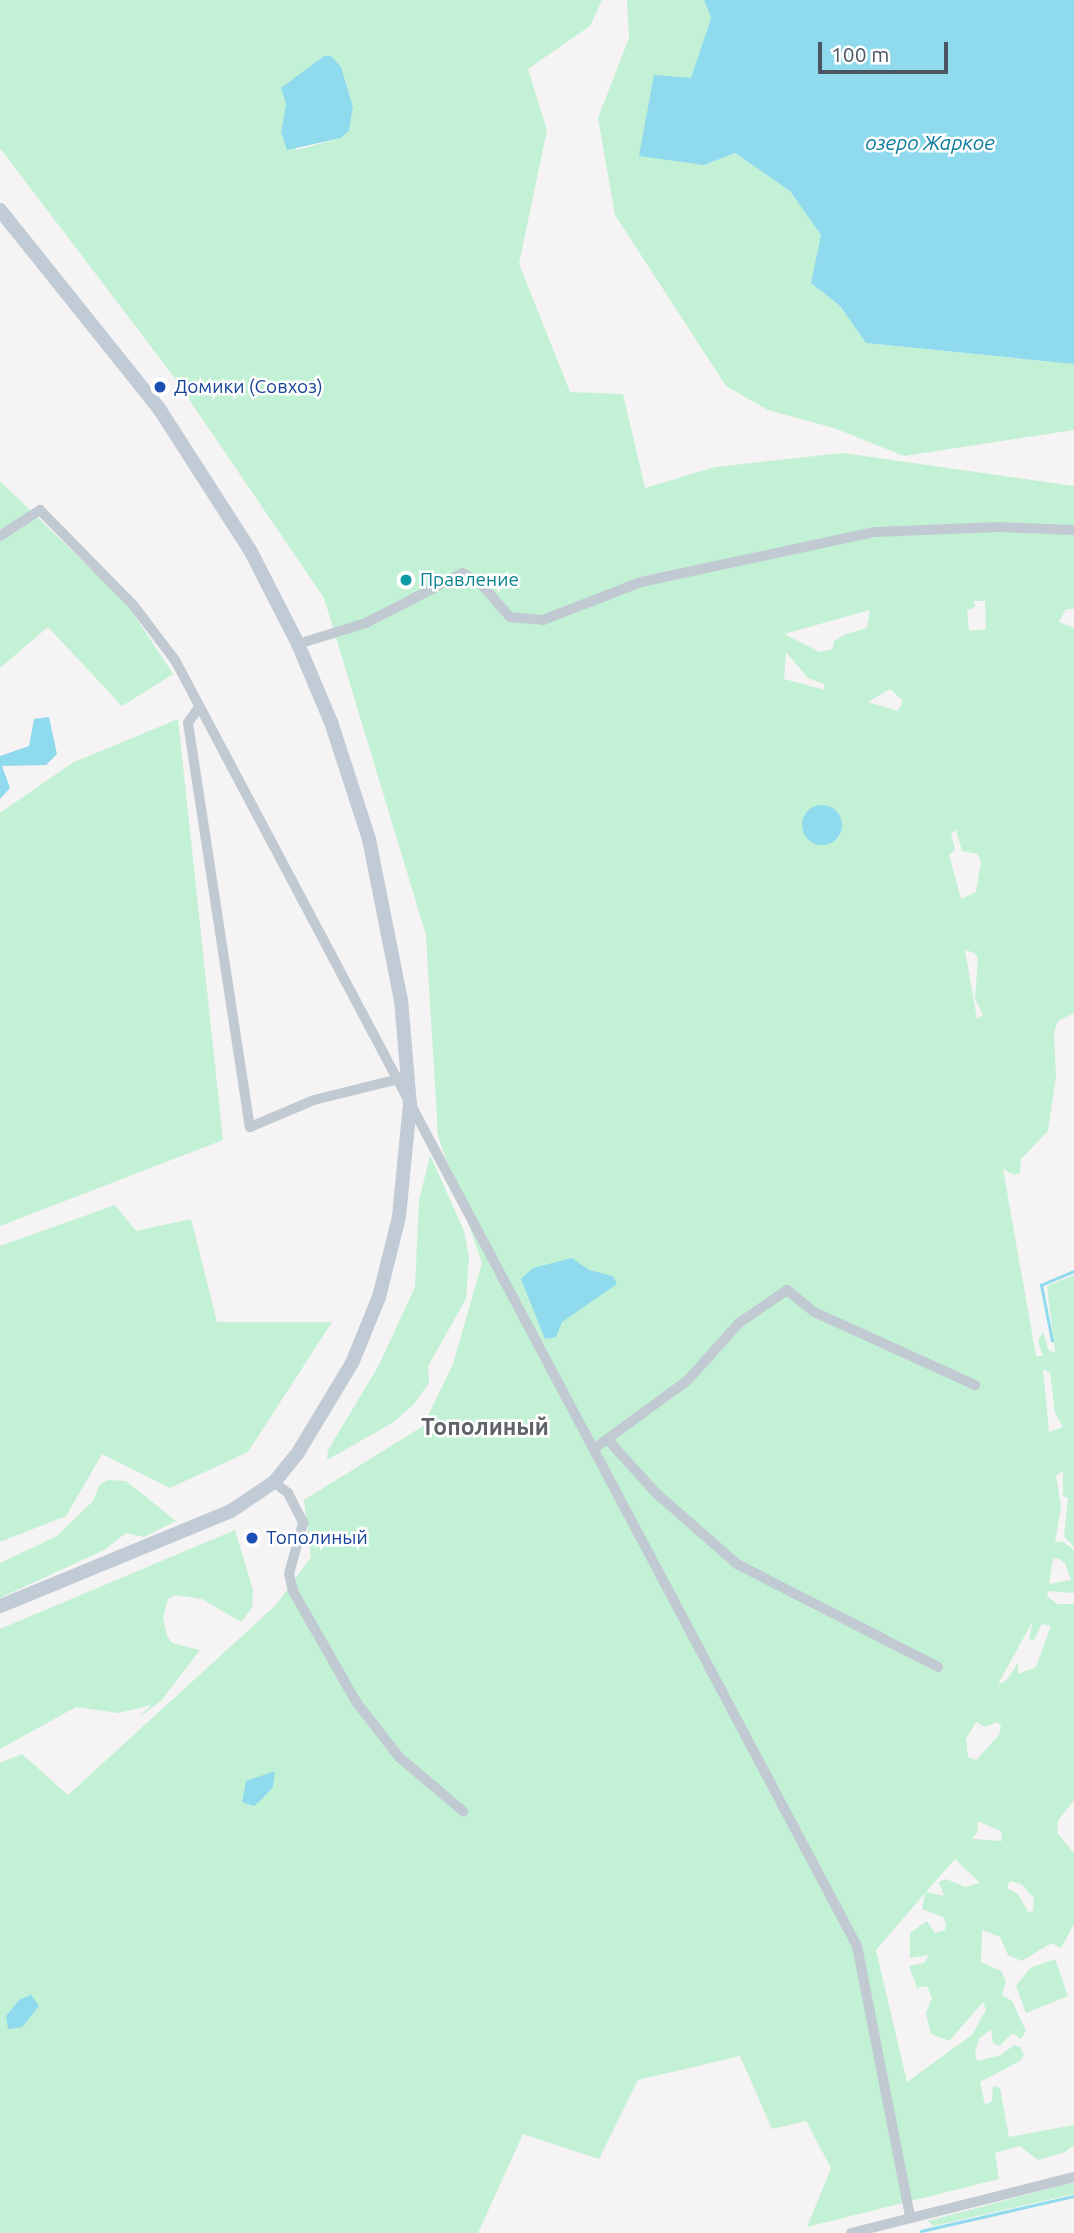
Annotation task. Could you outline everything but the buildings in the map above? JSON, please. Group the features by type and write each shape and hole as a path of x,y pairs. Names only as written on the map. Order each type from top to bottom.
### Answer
{"street":[{"path":"0,210 160,410 244,540 298,644 331,722 369,839 389,928 404,1078 410,1104 595,1448 857,1946 910,2216"},
{"path":"0,536 40,510 140,613 175,660 404,1078"},
{"path":"298,644 366,623 463,573 481,584 510,617 543,620 641,582 875,533 999,527 1074,530"},
{"path":"200,707 188,723 250,1127 314,1100 404,1078"},
{"path":"0,1606 231,1511 274,1482 333,1399 379,1297 399,1217 410,1104"},
{"path":"595,1448 687,1381 739,1324 787,1290 814,1312 975,1385"},
{"path":"608,1440 656,1493 737,1564 939,1667"},
{"path":"274,1482 288,1493 303,1523 289,1574 293,1591 357,1703 399,1757 463,1811"},
{"path":"851,2233 910,2216 1074,2177"}],"green space":[{"path":"0,0 602,0 590,26 528,69 547,130 519,264 570,392 623,394 645,488 715,467 843,453 1074,486 1074,609 1066,609 1059,622 1074,628 1074,1013 1058,1021 1054,1033 1056,1076 1048,1131 1021,1159 1020,1173 1014,1175 1003,1169 1036,1356 1043,1356 1038,1341 1043,1332 1049,1351 1055,1352 1047,1286 1074,1275 1074,1547 1064,1536 1068,1498 1063,1496 1063,1471 1056,1476 1061,1506 1055,1543 1062,1541 1074,1550 1074,1593 1048,1591 1047,1596 1057,1604 1074,1604 1074,1800 1058,1821 1057,1833 1074,1853 1074,1924 1061,1948 1051,1943 1022,1961 1008,1955 1000,1937 982,1930 981,1962 1001,1971 1006,1981 1002,1995 1012,2001 1026,2031 1021,2039 1013,2033 999,2046 993,2043 991,2029 979,2039 975,2053 977,2061 1001,2055 1014,2045 1020,2047 1024,2055 1020,2061 980,2082 985,2105 992,2101 993,2086 1000,2088 1009,2137 1074,2125 1074,2145 1065,2152 1038,2160 1020,2146 995,2153 999,2179 807,2227 831,2168 806,2121 772,2129 740,2056 638,2080 599,2159 523,2134 478,2233 0,2233 0,1763 22,1754 68,1795 276,1605 311,1557 304,1500 423,1426 453,1364 482,1263 438,1136 426,935 324,598 171,373 0,148","holes":["341,67 353,107 349,131 341,138 297,150 281,132 286,104","974,601 985,601 986,629 969,631 967,610 975,607","870,610 867,628 846,634 834,641 833,649 820,652 784,634","786,652 808,678 824,684 825,690 784,679","890,689 903,701 898,711 868,702","956,830 962,851 977,854 981,861 976,892 961,899 949,855 955,850 951,833","965,950 975,953 978,959 975,998 983,1015 977,1019","1043,1369 1050,1373 1055,1413 1063,1427 1049,1432","1057,1558 1065,1563 1071,1580 1049,1584 1053,1559","1033,1621 1029,1639 1033,1641 1042,1624 1051,1626 1036,1667 1018,1674 1018,1663 1006,1681 998,1684","976,1722 985,1727 997,1722 1001,1726 999,1735 976,1760 968,1757 966,1739","977,1821 1001,1831 1002,1841 972,1839 978,1831","955,1859 980,1883 965,1887 946,1879 939,1882 944,1896 926,1892","1010,1881 1021,1884 1034,1898 1033,1911 1028,1912 1018,1894 1007,1888","925,1893 922,1909 943,1917 946,1924 945,1930 935,1933 927,1921 910,1933 910,1958 929,1955 924,1963 909,1966 917,1988 927,1986 932,1998 926,2013 931,2034 949,2041 983,2002 986,2010 972,2035 907,2082 876,1950"]},
{"path":"627,0 704,0 711,18 691,79 704,165 735,153 790,191 822,235 811,283 840,306 866,343 1074,364 1074,430 904,456 834,428 768,410 726,386 615,215 598,118 629,38"},
{"path":"0,481 127,604 173,674 122,706 48,627 0,668"},
{"path":"178,719 223,1140 0,1226 0,813 72,763"},
{"path":"430,1155 464,1231 469,1257 466,1299 428,1366 429,1383 413,1405 392,1423 327,1460 328,1450 379,1365 415,1287 419,1201"},
{"path":"115,1205 136,1231 191,1219 217,1322 332,1322 248,1452 170,1488 102,1454 66,1516 0,1542 0,1246"},
{"path":"108,1480 126,1481 176,1521 144,1537 126,1533 104,1550 0,1598 0,1563 57,1536 93,1501 100,1484"},
{"path":"235,1530 253,1590 252,1608 241,1622 202,1599 175,1595 168,1599 163,1618 167,1636 172,1643 200,1650 161,1701 138,1718 151,1705 119,1713 76,1707 0,1749 0,1629"},
{"path":"1055,1959 1068,1996 1026,2013 1016,1986 1030,1968"},
{"path":"1074,2182 1074,2194 934,2226 928,2221"}],"water":[{"name":"озеро Жаркое","path":"704,0 1074,0 1074,364 866,343 840,306 811,283 821,235 790,191 735,153 704,165 639,156 654,75 691,78 711,18"},
{"path":"324,56 331,56 341,67 353,107 349,131 341,138 287,150 281,132 286,104 281,88"},
{"path":"49,717 57,754 46,765 2,766 10,788 0,799 0,756 29,746 34,719"},
{"path":"822,805 836,811 842,825 836,839 822,845 808,839 802,825 808,811"},
{"path":"572,1258 589,1270 613,1276 617,1284 562,1322 556,1337 545,1339 521,1279 533,1268"},
{"path":"275,1771 273,1787 262,1799 254,1806 242,1802 246,1781"},
{"path":"31,1995 39,2006 22,2027 8,2029 6,2016 19,2000"}],"waterway":[{"path":"1052,1341 1041,1285 1074,1271"},
{"path":"921,2231 1074,2196"}],"place":[{"name":"Домики (Совхоз)","path":"160,387"},
{"name":"Правление","path":"406,580"},
{"name":"Тополиный","path":"252,1538"}],"district":[{"name":"Тополиный","path":"485,1427"}]}
